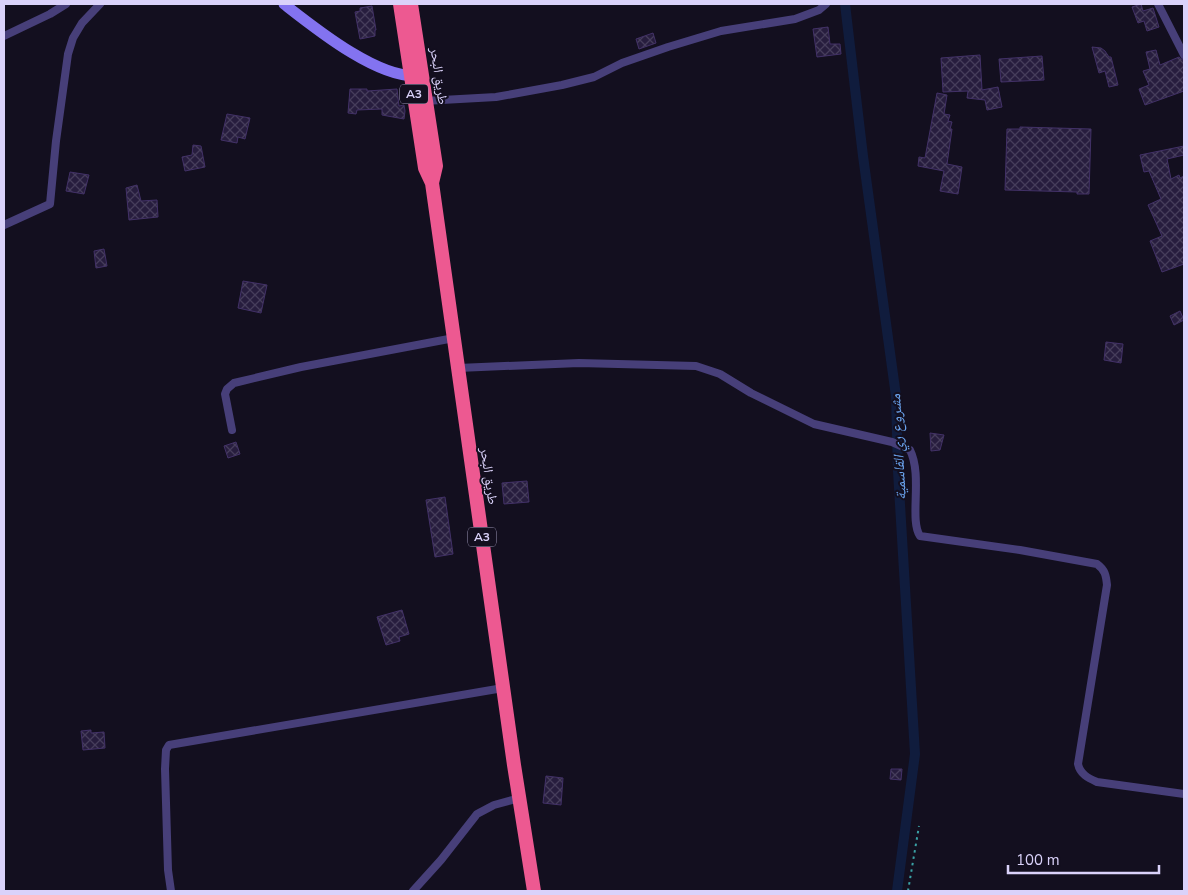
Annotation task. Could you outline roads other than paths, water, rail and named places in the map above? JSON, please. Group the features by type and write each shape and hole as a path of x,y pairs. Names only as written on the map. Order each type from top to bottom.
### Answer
{"highway":[{"name":"طريق البحر","path":"400,4 417,76"},
{"name":"طريق البحر","path":"411,4 420,101 436,166 432,183 534,891"}],"street":[{"path":"4,36 50,14 66,4"},
{"path":"4,226 50,204 56,141 68,54 73,38 82,23 100,4"},
{"path":"284,4 328,37 375,66 390,72 417,76"},
{"path":"420,101 496,98 562,85 594,77 622,63 668,47 721,32 795,19 819,10 826,4"},
{"path":"1157,5 1184,55"},
{"path":"232,430 225,394 227,389 234,383 301,366 454,338"},
{"path":"458,368 579,364 696,366 720,374 751,393 814,424 892,442 910,450 915,460 917,480 916,526 920,536 1020,550 1097,564 1104,569 1107,585 1078,764 1079,770 1085,776 1097,782 1184,794"},
{"path":"171,891 168,870 165,769 166,750 169,745 504,688"},
{"path":"412,891 441,860 477,814 494,805 520,798"}],"waterway":[{"name":"مشروع ري القاسمية","path":"845,4 863,156 896,396 898,471 915,754 897,891"}]}
